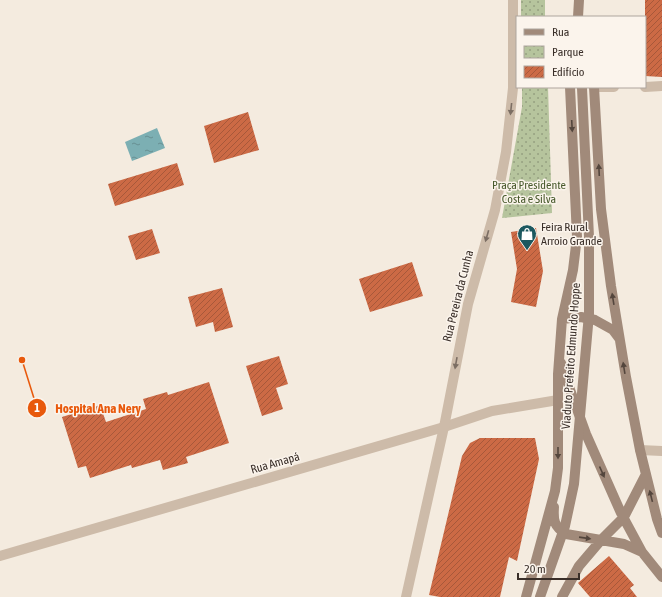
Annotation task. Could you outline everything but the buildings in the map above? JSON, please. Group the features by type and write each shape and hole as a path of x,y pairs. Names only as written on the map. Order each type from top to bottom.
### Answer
{"main road":[{"path":"578,16 579,0"},
{"path":"570,88 577,237 573,270 562,319 559,357 558,468 555,491 555,523 558,528 566,534 624,544 642,552"},
{"name":"Viaduto Prefeito Edmundo Hoppe","path":"540,597 565,526 574,484 589,314 589,237 582,88"},
{"path":"594,88 601,209 619,338 640,450 657,519 662,533"},
{"path":"562,319 581,317 595,320 613,330 619,338"},
{"path":"559,357 568,387 586,434 624,517 642,552 662,577"},
{"path":"562,597 579,566 602,539 624,517 646,474"},
{"path":"526,597 555,491"}],"street":[{"name":"Rua Pereira da Cunha","path":"406,597 444,427 468,304 495,210 506,152 513,88 513,0"},
{"path":"646,87 662,86"},
{"name":"Rua Amapá","path":"0,556 444,427 492,411 558,400"},
{"path":"640,450 662,451"}],"green space":[{"path":"521,0 545,0 545,16 521,16"},
{"name":"Praça Presidente Costa e Silva","path":"522,88 548,88 552,213 502,218 522,107"}],"water":[{"path":"157,128 165,148 132,161 125,142"}],"place":[{"name":"Feira Rural Arroio Grande","path":"527,251"},
{"name":"Hospital Ana Nery","path":"22,360"}]}
